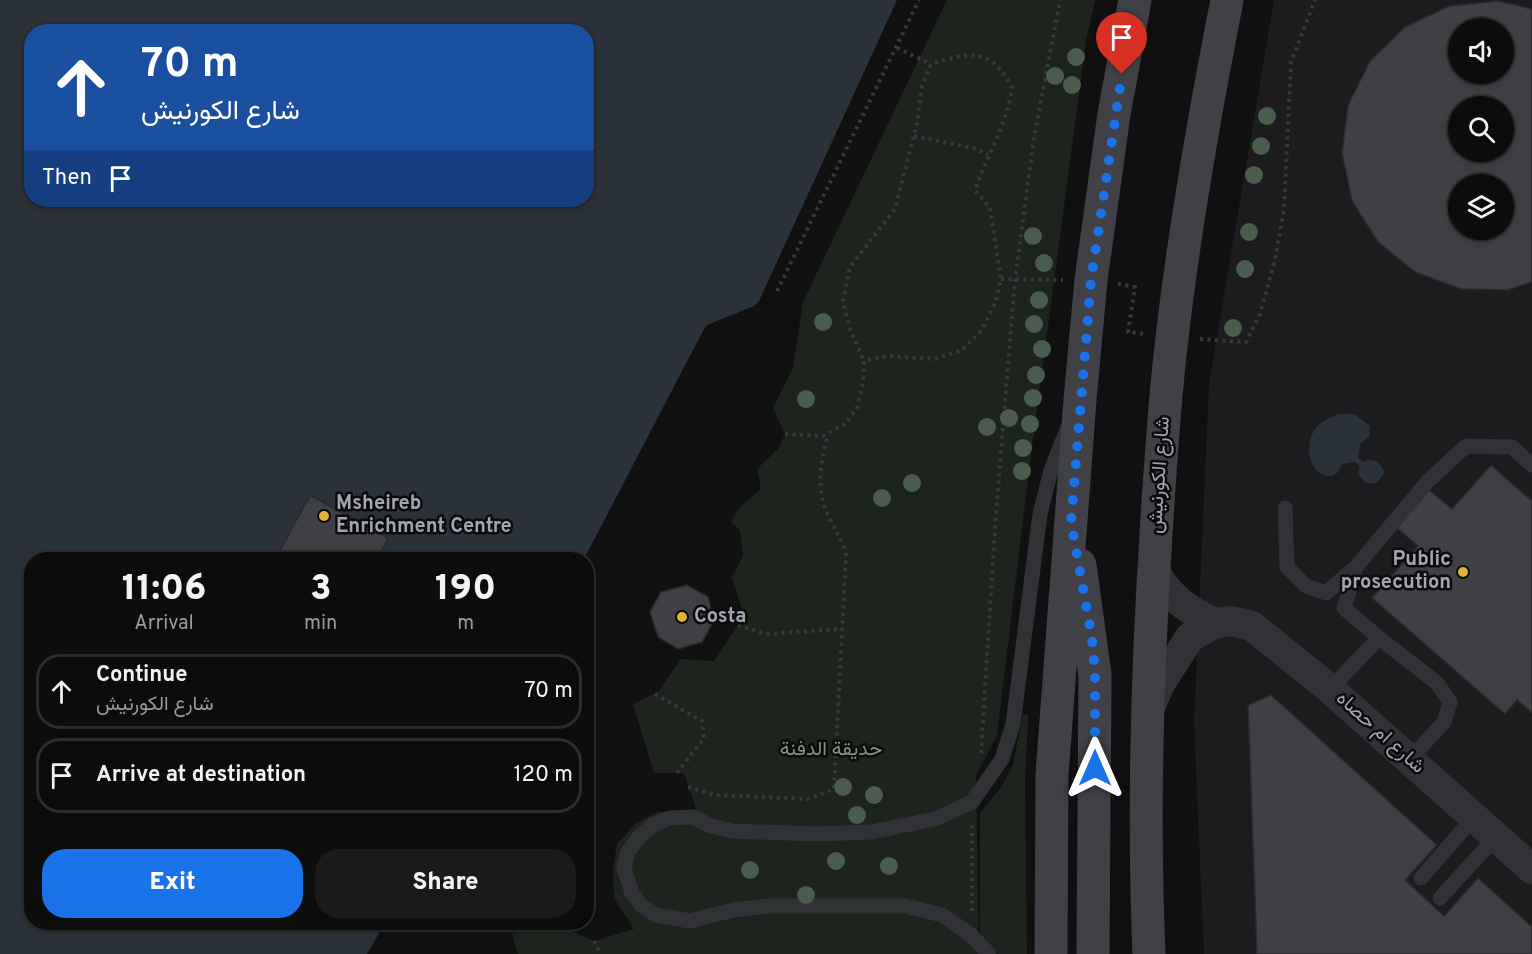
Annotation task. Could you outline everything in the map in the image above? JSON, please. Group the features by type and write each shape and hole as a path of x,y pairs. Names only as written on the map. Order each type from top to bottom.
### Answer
{"main road":[{"path":"1051,954 1052,775 1080,400 1091,280 1114,114 1135,0"},
{"name":"شارع الكورنيش","path":"1149,954 1147,716 1154,568 1172,338 1201,138 1227,0"},
{"path":"1071,522 1085,588 1095,675 1093,954"}],"street":[{"name":"شارع ام حصاه","path":"1154,568 1164,587 1196,615 1215,623 1232,621 1252,626 1330,689 1510,847"},
{"path":"1147,716 1160,684 1184,644 1197,631 1215,623"}],"lane":[{"path":"989,954 971,935 942,915 904,906 769,906 734,910 690,921 671,919 656,915 642,906 632,893 624,868 628,852 639,837 653,825 669,818 694,817 711,826 732,831 816,834 871,832 935,819 972,802 993,774 1007,747 1013,724 1040,514 1051,470 1080,400"},
{"path":"1326,593 1356,567 1428,481 1466,446 1512,447 1532,465"},
{"path":"1285,508 1287,567 1306,586 1326,593 1437,683 1450,702 1444,722 1409,760"},
{"path":"1344,608 1356,567"},
{"path":"1330,689 1379,638"},
{"path":"1420,878 1510,847"},
{"path":"1440,898 1510,847"}],"path":[{"path":"777,291 919,0"},
{"path":"980,757 1015,279 1034,138 1060,0"},
{"path":"1294,53 1315,0"},
{"path":"864,361 887,356 935,359 962,350 982,330 996,301 1001,279 990,208 975,190 988,155 996,141 1011,98 1012,88 1002,68 978,55 956,57 931,64 897,48"},
{"path":"785,434 823,436 845,424 857,408 863,382 864,361 850,329 843,301 850,267 895,209 914,136 922,86 931,64"},
{"path":"914,136 977,149 988,155"},
{"path":"688,787 716,795 808,799 834,789 846,555 842,539 822,502 819,482 821,460 828,434"},
{"path":"738,625 765,634 842,629"},
{"path":"655,694 702,721 704,738 677,773"},
{"path":"971,935 974,869 972,802"},
{"path":"594,942 601,954"}],"shaded area":[{"path":"0,0 897,0 759,301 754,306 707,325 704,329 588,552 24,552 24,930 381,930 367,954 0,954"},
{"path":"1274,0 1532,0 1532,954 1204,954 1194,723 1209,384"},
{"path":"1339,414 1354,414 1370,426 1369,437 1360,444 1358,458 1363,462 1376,461 1381,466 1384,472 1377,482 1365,482 1358,474 1360,466 1355,462 1342,464 1337,473 1332,476 1324,475 1313,466 1309,451 1315,429 1329,418"}],"green space":[{"name":"حديقة الدفنة","path":"947,0 1095,0 1086,41 1031,454 997,735 976,776 979,954 518,954 512,934 520,930 568,930 594,941 634,929 614,898 613,869 617,844 636,823 657,812 697,812 684,773 654,773 633,704 658,692 681,659 714,661 744,616 732,577 743,556 740,530 731,522 738,509 761,489 757,469 779,448 785,434 773,408 793,368 803,302"},
{"path":"1023,714 1028,715 1025,783 1027,954 998,954 980,934 980,813 1002,786 1013,765"}],"building":[{"path":"1498,1 1532,9 1532,282 1508,290 1461,289 1415,272 1378,242 1352,201 1342,153 1348,105 1370,61 1405,27 1449,6"},
{"name":"Public prosecution","path":"1491,465 1532,501 1532,713 1517,700 1505,714 1372,598 1418,546 1396,527 1429,490 1452,509"},
{"name":"Msheireb Enrichment Centre","path":"310,495 388,538 380,552 279,552"},
{"name":"Costa","path":"687,585 708,597 714,621 702,642 678,649 658,637 650,612 661,592"},
{"path":"1271,695 1437,845 1405,880 1444,916 1478,878 1532,927 1532,954 1257,954 1248,705"}],"place":[{"name":"Msheireb Enrichment Centre","path":"324,516"},
{"name":"Public prosecution","path":"1463,572"},
{"name":"Costa","path":"682,617"}],"route":[{"path":"1095,768 1095,675 1092,638 1085,588 1071,522 1091,280 1114,114 1122,74"}]}
